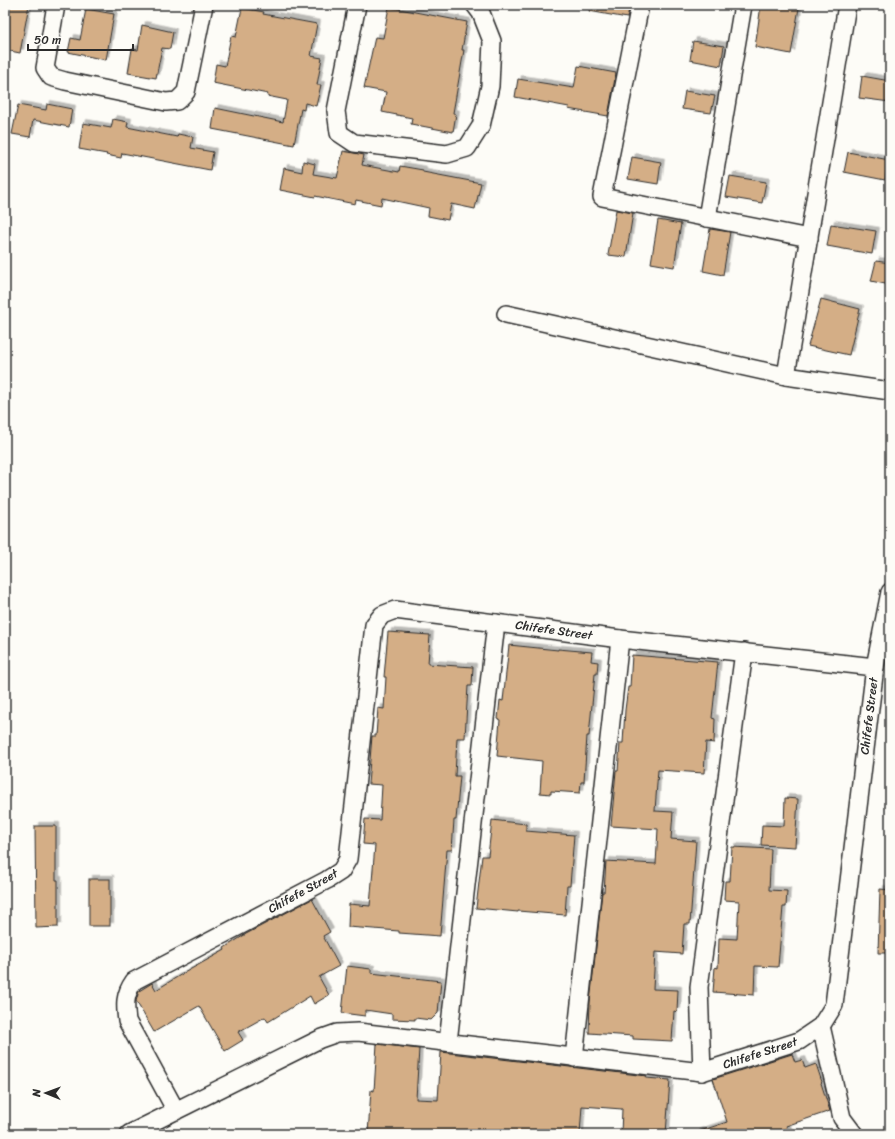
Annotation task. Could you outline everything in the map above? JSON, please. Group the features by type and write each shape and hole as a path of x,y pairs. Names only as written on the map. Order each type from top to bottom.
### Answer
{"street":[{"path":"56,5 45,68 51,77 166,102 177,101 186,92 204,5"},
{"path":"357,5 336,111 339,133 354,142 447,154 468,148 481,126 490,86 492,41 481,13 475,5"},
{"path":"640,5 602,197 809,238"},
{"path":"707,218 743,5"},
{"path":"786,376 847,5"},
{"path":"506,314 786,376 890,391"},
{"path":"875,667 889,600"},
{"name":"Chifefe Street","path":"176,1111 127,1021 125,1006 128,989 134,981 327,880 341,871 348,859 374,625 382,615 395,610 620,640 875,667 834,1006 821,1026 799,1041 702,1072"},
{"path":"448,1042 496,623"},
{"path":"574,1058 620,640"},
{"path":"129,1134 320,1039 337,1032 358,1032 702,1072 699,987 744,652"},
{"path":"821,1026 842,1118 854,1134"}],"building":[{"path":"5,5 29,5 20,53 5,50"},
{"path":"590,5 630,5 627,18 589,11"},
{"path":"761,5 781,5 799,8 791,54 755,47"},
{"path":"389,7 467,22 462,50 464,50 453,113 456,114 453,132 411,124 412,118 382,112 386,92 364,88 375,37 383,38"},
{"path":"242,8 264,12 263,14 317,24 311,56 322,58 317,85 321,85 316,106 305,103 304,110 301,109 294,145 212,129 215,108 283,122 287,100 267,96 268,94 213,83 216,64 225,66 231,36 236,37"},
{"path":"86,9 114,14 106,60 68,52 71,38 80,40"},
{"path":"142,25 173,32 170,49 162,48 156,78 128,73 132,49 138,50"},
{"path":"693,41 724,46 721,66 690,60"},
{"path":"578,66 616,73 608,116 515,97 518,79 574,88"},
{"path":"862,76 890,81 890,102 859,98"},
{"path":"685,91 715,96 711,113 682,109"},
{"path":"47,104 72,109 69,127 33,120 30,137 12,134 18,105 46,110"},
{"path":"113,119 128,122 127,127 177,137 178,134 193,137 191,148 213,152 210,170 122,153 121,158 79,149 83,123 111,128"},
{"path":"343,151 364,155 362,165 399,172 400,166 481,183 475,209 451,204 448,220 428,216 429,208 382,198 381,205 356,200 355,204 280,190 284,168 302,172 303,161 315,164 313,174 337,178"},
{"path":"848,152 889,160 885,180 844,172"},
{"path":"632,157 661,162 658,184 628,179"},
{"path":"730,176 766,182 762,203 726,197"},
{"path":"616,210 633,213 626,257 608,255"},
{"path":"658,220 681,224 674,267 651,263"},
{"path":"831,224 876,231 872,254 827,246"},
{"path":"710,229 730,232 723,275 703,271"},
{"path":"876,261 890,263 890,285 871,281"},
{"path":"821,299 860,309 849,355 808,346"},
{"path":"388,632 430,635 428,664 473,667 472,686 468,686 465,738 457,738 455,776 460,776 456,820 454,820 452,850 447,850 440,936 348,927 349,904 370,906 375,845 363,844 365,819 380,820 382,785 368,784 372,736 376,736 378,708 384,709 386,677 384,677"},
{"path":"509,645 592,652 591,661 598,662 597,674 595,674 589,736 587,736 584,782 581,782 580,793 551,791 551,794 540,793 542,761 497,756 500,700 503,701"},
{"path":"632,655 718,662 712,718 715,719 714,743 706,742 704,773 658,770 655,811 673,812 671,839 696,841 690,924 684,924 682,954 655,952 653,989 678,990 677,1012 674,1011 672,1041 633,1039 633,1036 589,1033 590,1002 602,892 604,892 606,861 656,864 658,829 611,826 616,771 618,771 620,743 623,743 625,710 628,687 630,687"},
{"path":"785,798 798,799 795,847 761,845 762,825 784,826"},
{"path":"492,820 526,824 526,831 574,835 570,886 567,886 565,915 476,908 482,856 488,856"},
{"path":"35,826 56,826 58,927 36,928"},
{"path":"732,847 771,849 769,890 787,891 786,907 783,907 778,967 755,966 754,995 713,992 715,967 718,968 719,938 737,939 739,901 724,900 725,881 730,881"},
{"path":"89,879 110,879 110,926 89,926"},
{"path":"880,889 890,890 890,953 878,953"},
{"path":"312,899 330,932 323,936 339,966 319,977 329,995 314,1004 310,996 268,1022 265,1017 238,1032 243,1040 225,1051 199,1006 154,1032 136,1001 139,991 152,983 156,990 225,950 224,948 246,934"},
{"path":"347,966 371,969 371,973 441,981 438,1013 431,1020 415,1018 415,1020 392,1019 392,1014 365,1010 365,1016 342,1013"},
{"path":"377,1044 419,1049 416,1099 438,1100 441,1052 670,1080 666,1134 621,1134 622,1109 582,1106 580,1134 368,1134 371,1090 374,1091"},
{"path":"792,1054 795,1062 802,1060 805,1068 816,1064 830,1111 786,1126 789,1134 697,1134 697,1132 727,1122 713,1079"}]}
